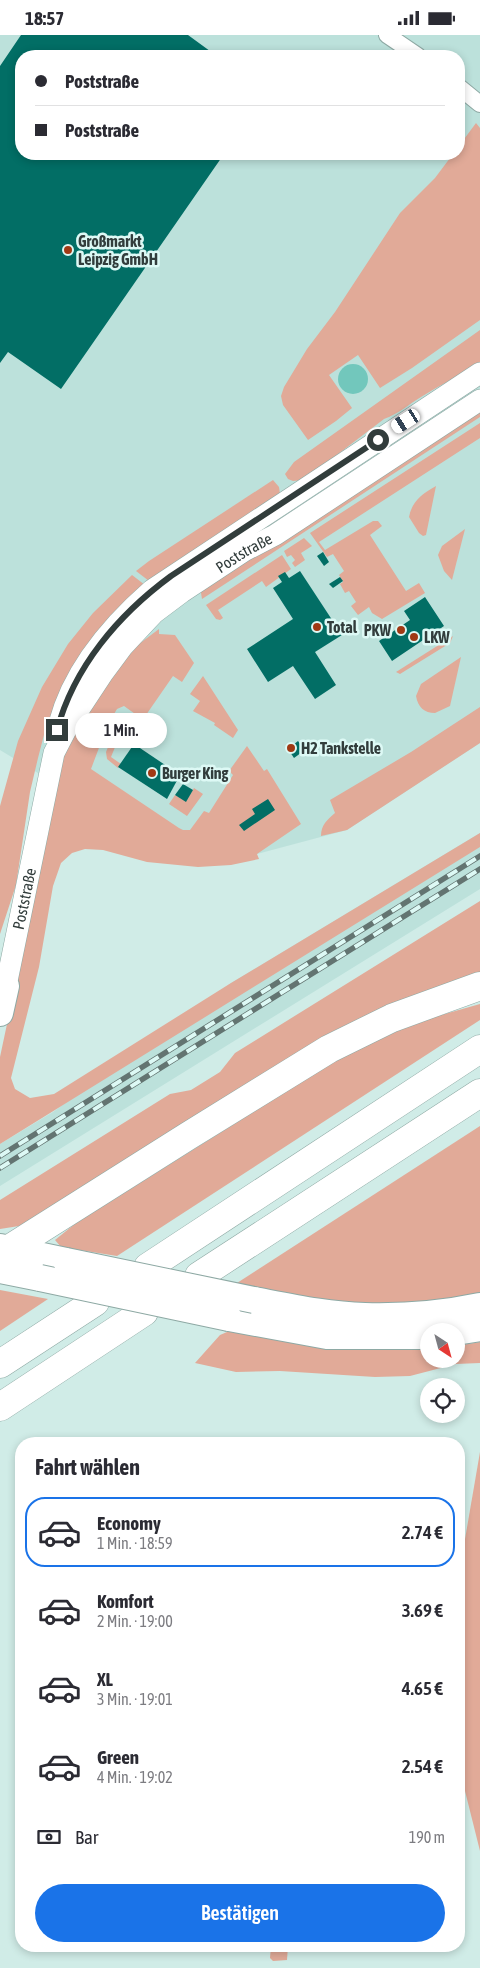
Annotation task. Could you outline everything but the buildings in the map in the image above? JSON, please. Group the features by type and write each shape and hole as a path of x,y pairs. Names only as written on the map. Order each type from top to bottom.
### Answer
{"highway":[{"path":"2,1256 188,1136 329,1049 392,1019 480,986"},
{"path":"148,1267 480,1049"},
{"path":"199,1276 480,1093"},
{"path":"0,1364 95,1301"},
{"path":"0,1407 144,1312"}],"main road":[{"path":"0,1013 3,985"},
{"path":"2,1256 66,1261 316,1311 364,1316 453,1312 480,1306"},
{"path":"2,1256 40,1278 229,1318 327,1336 420,1336"},
{"path":"465,1331 480,1329"}],"street":[{"path":"387,35 409,50"},
{"path":"465,92 480,103"},
{"name":"Poststraße","path":"3,985 54,753 54,740 60,720 77,681 109,632 138,602 171,576 480,373"},
{"name":"Poststraße","path":"54,753 68,726 103,673 129,640 164,604 244,551 275,535 480,400"}],"shaded area":[{"path":"0,35 480,35 480,743 347,830 257,854 198,833 176,837 61,787 0,750"},
{"path":"476,123 480,128 480,320 380,388 358,355 329,375 352,408 308,440 283,405 281,396 284,387 307,349 335,312 400,213 435,178 448,160 465,160 465,138"},
{"path":"480,330 480,363 384,419 304,480 293,481 288,479 285,474 294,462"},
{"path":"480,411 480,417 202,599 200,587"},
{"path":"480,423 480,438 319,542 325,550 373,521 378,521 382,526 370,535 406,591 419,583 425,593 382,619 372,613 369,607 358,615 351,606 356,602 349,591 345,593 340,584 343,582 339,575 344,571 333,554 327,557 310,533"},
{"path":"273,480 279,487 280,494 149,581 136,571 149,561"},
{"path":"436,486 426,535 423,536 409,517 410,511 418,499"},
{"path":"465,529 452,580 444,571 438,555 442,546"},
{"path":"304,538 312,546 301,553 305,560 295,567 292,563 295,560 291,555 287,557 284,551"},
{"path":"282,555 291,569 266,587 262,581 218,610 223,618 220,620 216,619 206,605"},
{"path":"132,575 145,585 56,703 45,731 30,792 16,885 0,934 0,806 18,741 42,687 68,644 93,613"},
{"path":"159,629 159,634 175,635 194,663 182,682 173,676 146,715 155,721 152,726 124,706 117,709 108,724 91,769 179,828 190,830 204,811 209,813 233,775 229,771 247,746 264,771 267,769 301,824 257,854 259,859 231,865 198,867 147,862 103,850 85,849 72,853 61,863 53,886 39,967 11,1078 15,1089 30,1098 54,1094 231,983 480,833 480,847 0,1144 0,1057 64,756 72,733 125,660 139,644"},
{"path":"453,636 450,643 400,674 396,672"},
{"path":"461,657 450,706 435,713 425,711 418,703 416,696 421,684"},
{"path":"203,676 238,730 233,738 214,725 215,723 193,711 200,701 190,694"},
{"path":"480,707 480,743 347,830 321,836 323,826 335,813 330,800 411,752"},
{"path":"126,720 150,736 147,740 124,725 111,757 121,764 118,768 107,759 106,752 118,723"},
{"path":"194,788 203,794 187,816 169,804 175,795 186,801"},
{"path":"480,833 480,889 0,1186 0,1144 53,1112 231,983"},
{"path":"480,901 480,973 404,999 38,1218 19,1226 0,1229 0,1200 170,1094 191,1090 220,1072 235,1053"},
{"path":"480,1004 480,1020 117,1256 61,1247 55,1240 76,1223 328,1065 370,1042 420,1021"},
{"path":"480,1126 480,1293 432,1302 383,1304 320,1299 237,1283"},
{"path":"0,1290 48,1299 0,1331"},
{"path":"228,1329 348,1349 420,1349 420,1368 441,1368 410,1376 375,1377 280,1371 236,1372 195,1363 220,1335 227,1332"},
{"path":"480,1342 480,1363 465,1364 465,1344"},
{"path":"480,1452 480,1851 465,1791 465,1539"},
{"path":"270,1952 288,1952 287,1960 273,1961 270,1958"}],"water":[{"path":"353,364 359,365 367,373 367,385 359,393 353,394 347,393 339,385 338,379 339,373 347,365"}],"railway":[{"path":"0,1156 480,856"},
{"path":"0,1168 480,869"}],"place":[{"name":"Großmarkt Leipzig GmbH","path":"68,250"},
{"name":"Total","path":"317,627"},
{"name":"PKW","path":"401,630"},
{"name":"LKW","path":"414,637"},
{"name":"H2 Tankstelle","path":"291,748"},
{"name":"Burger King","path":"152,773"}],"route":[{"path":"57,730 67,700 93,655 109,632 138,602 171,576 378,440"}]}
